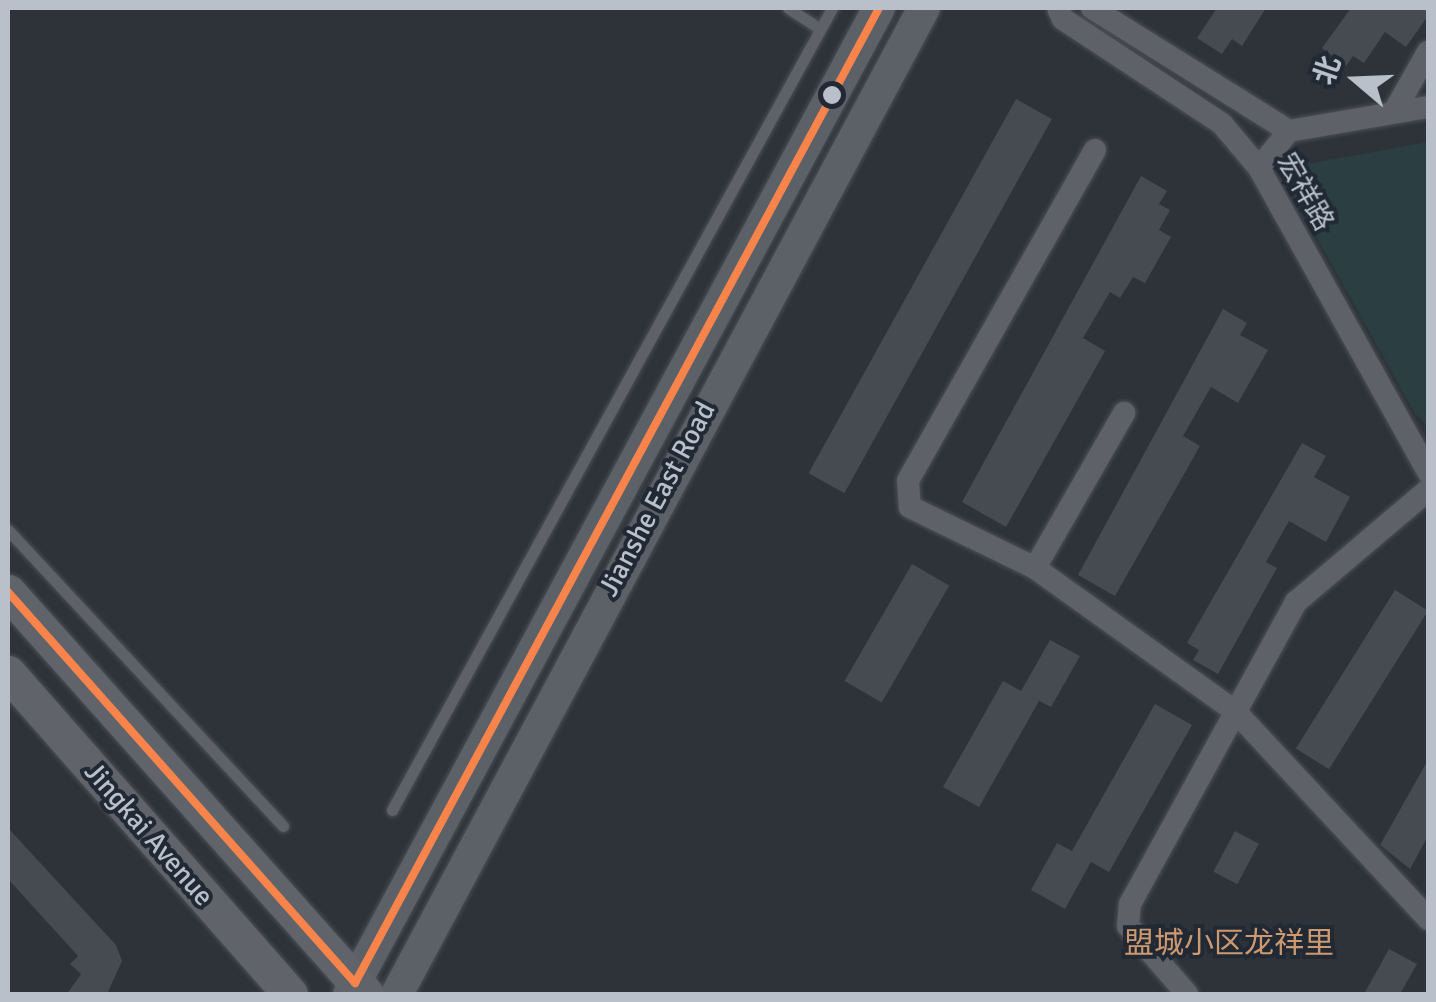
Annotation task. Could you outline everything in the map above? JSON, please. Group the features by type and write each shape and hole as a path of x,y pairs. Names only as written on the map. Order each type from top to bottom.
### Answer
{"main road":[{"name":"Jianshe East Road","path":"357,991 879,8"},
{"name":"Jianshe East Road","path":"397,994 924,8"},
{"name":"Jingkai Avenue","path":"8,592 357,991"},
{"name":"Jingkai Avenue","path":"8,674 290,994"}],"street":[{"name":"宏祥路","path":"1058,8 1063,19 1222,124 1259,168 1428,472"},
{"path":"1092,8 1289,131"},
{"path":"1394,112 1428,52"},
{"path":"1259,168 1289,131 1428,106"},
{"path":"1095,150 906,495 925,515 1035,568 1235,711 1428,919"},
{"path":"1035,568 1124,413"},
{"path":"1187,994 1128,926 1130,904 1296,602 1428,490"}],"lane":[{"path":"788,8 820,28"},
{"path":"392,810 832,8"},
{"path":"8,530 283,826"}],"shaded area":[{"path":"1428,142 1428,426 1414,412 1290,189 1297,170 1308,164"}],"building":[{"path":"1217,8 1266,8 1242,46 1232,39 1222,54 1197,38"},
{"path":"1351,8 1428,8 1428,16 1406,47 1385,32 1364,63 1353,56 1346,66 1322,48"},
{"path":"1016,99 1052,119 844,493 809,473"},
{"path":"1141,176 1167,191 1159,204 1170,210 1159,230 1171,237 1145,283 1133,277 1120,298 1110,292 1083,338 1105,351 1006,527 962,502"},
{"path":"1223,309 1247,323 1240,335 1268,350 1238,403 1211,387 1183,436 1200,446 1115,596 1078,575"},
{"path":"1302,443 1326,456 1314,477 1350,497 1326,542 1289,521 1266,562 1277,568 1218,674 1193,660 1199,650 1187,643"},
{"path":"912,564 949,586 882,702 844,681"},
{"path":"1395,590 1428,611 1329,769 1296,749"},
{"path":"1050,640 1080,656 1051,707 1030,696 1039,701 979,807 943,787 1003,681 1021,691"},
{"path":"1155,704 1192,725 1109,872 1091,862 1065,909 1031,890 1057,843 1072,851"},
{"path":"1428,760 1428,836 1410,869 1380,845"},
{"path":"8,828 116,945 122,961 107,994 67,994 81,974 70,964 78,956 8,879"},
{"path":"1235,831 1259,844 1237,884 1213,872"},
{"path":"1389,949 1417,964 1400,994 1364,994"}],"transit line":[{"path":"8,592 355,983 879,8"}],"district":[{"name":"盟城小区龙祥里","path":"1229,944"}]}
